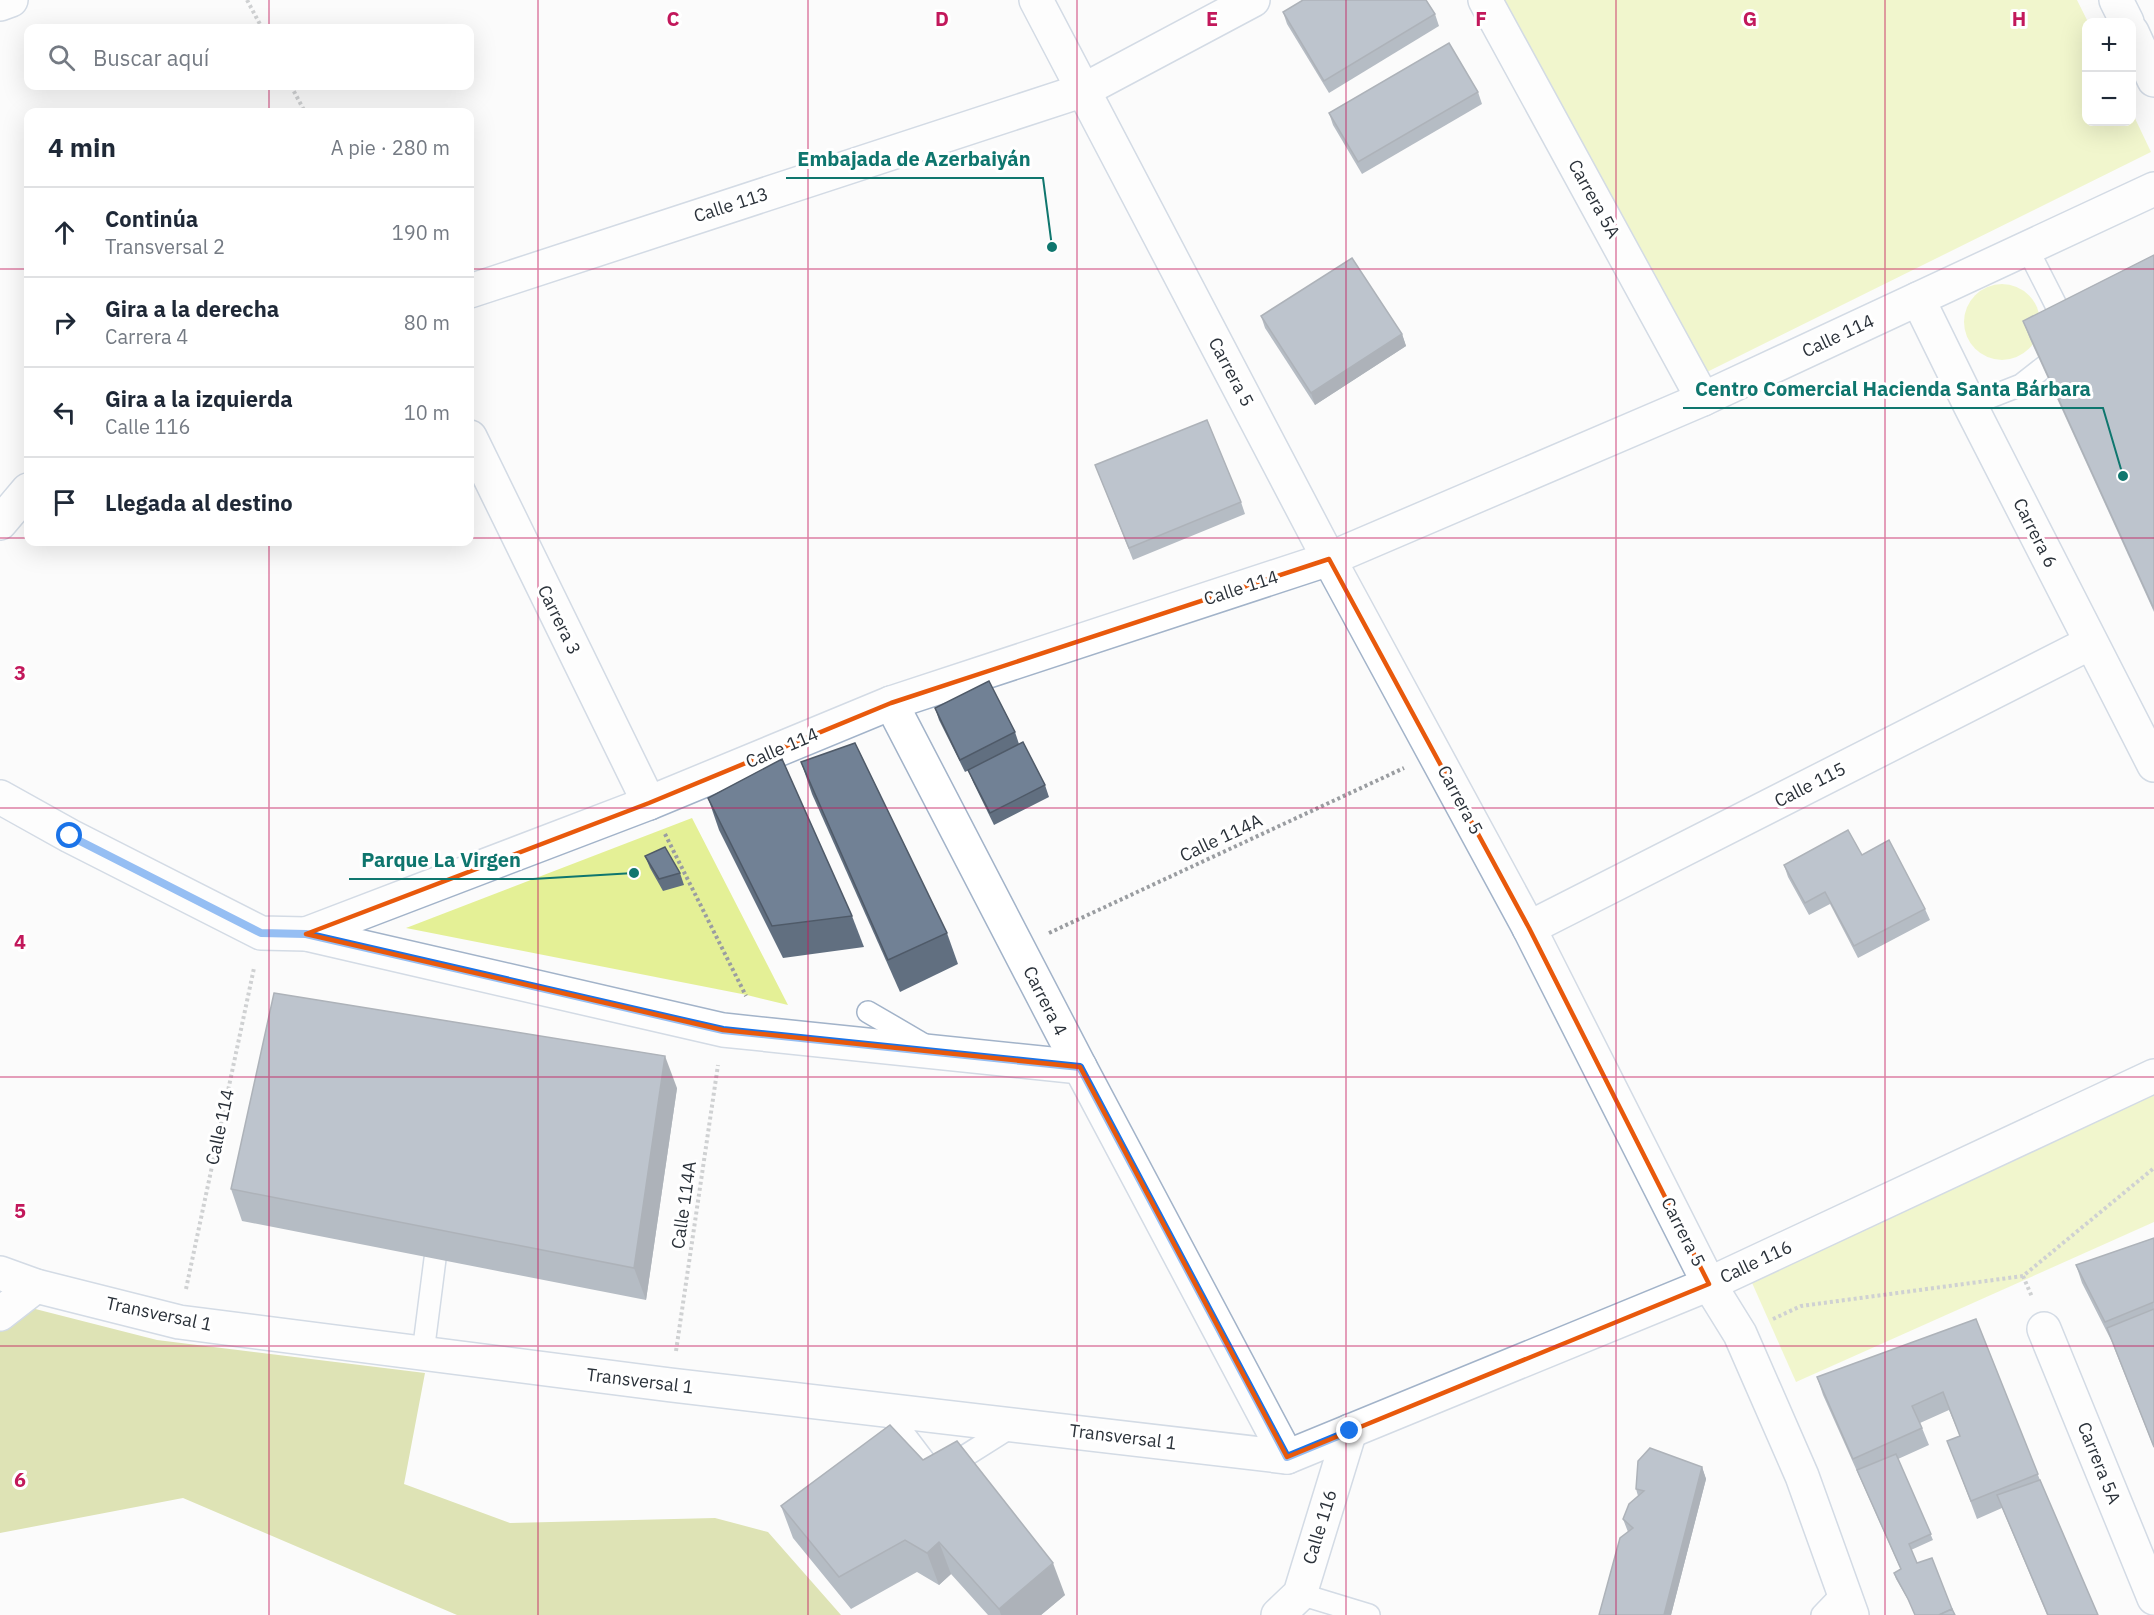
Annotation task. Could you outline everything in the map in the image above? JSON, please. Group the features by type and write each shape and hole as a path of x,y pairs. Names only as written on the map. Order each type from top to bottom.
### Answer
{"street":[{"path":"0,4 10,0"},
{"name":"Carrera 5","path":"1036,0 1329,559 1529,928 1709,1284 1718,1294 1740,1334 1802,1476 1840,1607"},
{"name":"Calle 113","path":"474,290 1084,90 1254,0"},
{"name":"Carrera 5A","path":"1485,0 1703,399"},
{"path":"2116,0 2125,18"},
{"path":"2136,41 2154,80"},
{"name":"Calle 114","path":"306,934 649,803 891,703 1329,559 1703,399 2154,189"},
{"name":"Carrera 6","path":"1918,299 2090,643 2154,765"},
{"name":"Carrera 3","path":"474,445 649,803"},
{"path":"0,523 24,495"},
{"name":"Calle 115","path":"1529,928 2090,643"},
{"name":"Carrera 4","path":"891,703 1080,1067 1287,1457"},
{"path":"0,797 70,836 261,933 306,934 723,1030 1080,1067"},
{"name":"Calle 116","path":"1287,1457 1709,1284 2154,1076"},
{"name":"Transversal 1","path":"0,1273 36,1286 179,1322 671,1385 1287,1457"},
{"path":"0,1314 36,1286"},
{"name":"Carrera 5A","path":"2044,1329 2154,1598"},
{"name":"Calle 116","path":"1289,1604 1350,1431"}],"lane":[{"path":"1970,405 2021,386 2053,360 2064,340 2060,313 2027,248"},
{"path":"868,1012 936,1052"},
{"path":"423,1353 435,1259"},
{"path":"886,1410 935,1475 1014,1425"},
{"path":"1289,1604 1370,1615"}],"path":[{"path":"247,0 260,24"},
{"path":"293,90 303,108"},
{"name":"Calle 114A","path":"1018,947 1435,754"},
{"path":"649,803 747,995 723,1030"},
{"name":"Calle 114","path":"179,1322 261,933"},
{"name":"Calle 114A","path":"671,1385 723,1030"},
{"path":"1740,1334 1801,1306 2024,1276 2154,1168"}],"highlighted area":[{"path":"1329,559 1529,928 1709,1284 1287,1457 1080,1067 723,1030 306,934 649,803 891,703"}],"green space":[{"path":"1503,0 2077,0 2086,18 2082,18 2082,126 2136,126 2136,120 2151,152 1707,372"},
{"path":"2002,284 2016,287 2029,295 2037,308 2040,322 2037,336 2029,349 2016,357 2002,360 1988,357 1975,349 1967,336 1964,322 1967,308 1975,295 1988,287"},
{"path":"692,818 788,1005 406,928"},
{"path":"2154,1095 2154,1222 1796,1382 1749,1276"},
{"path":"0,1300 157,1340 425,1373 404,1484 510,1523 715,1518 768,1532 841,1615 457,1615 183,1498 0,1533"}],"building":[{"path":"1303,0 1426,0 1435,14 1324,81 1283,12"},
{"path":"1449,43 1478,92 1358,162 1329,113"},
{"path":"2154,255 2154,609 2023,321"},
{"path":"1352,258 1402,334 1311,393 1261,316"},
{"path":"1207,420 1241,502 1129,548 1095,465"},
{"path":"989,681 1015,732 960,760 935,708"},
{"path":"1023,742 1045,785 990,813 968,770"},
{"path":"855,743 947,933 888,960 801,762"},
{"path":"782,759 852,916 772,926 708,798"},
{"path":"1848,830 1862,855 1889,840 1925,909 1854,946 1825,892 1805,903 1784,865"},
{"path":"665,847 680,873 659,879 645,856"},
{"path":"274,993 665,1056 634,1268 231,1189"},
{"path":"2154,1238 2154,1302 2105,1322 2076,1265"},
{"path":"2154,1309 2154,1447 2107,1328"},
{"path":"1976,1319 2038,1474 1971,1501 1947,1441 1960,1436 1943,1392 1912,1406 1922,1428 1853,1459 1817,1377"},
{"path":"890,1425 923,1460 957,1441 1053,1563 999,1609 939,1542 927,1553 905,1540 839,1577 781,1506"},
{"path":"1650,1448 1702,1467 1664,1615 1599,1615 1620,1538 1633,1528 1623,1519 1629,1504 1644,1491 1636,1489 1638,1461"},
{"path":"1896,1454 1931,1534 1909,1544 1917,1563 1932,1558 1952,1609 1939,1615 1915,1615 1894,1573 1901,1569 1857,1470"},
{"path":"2040,1480 2098,1615 2048,1615 1997,1495"},
{"path":"1952,1609 1955,1615 1939,1615"}],"place":[{"name":"Embajada de Azerbaiyán","path":"1052,247"},
{"name":"Centro Comercial Hacienda Santa Bárbara","path":"2123,476"},
{"name":"Parque La Virgen","path":"634,873"}],"route":[{"path":"70,836 261,933 306,934 723,1030 1080,1067 1287,1457 1350,1431"}]}
